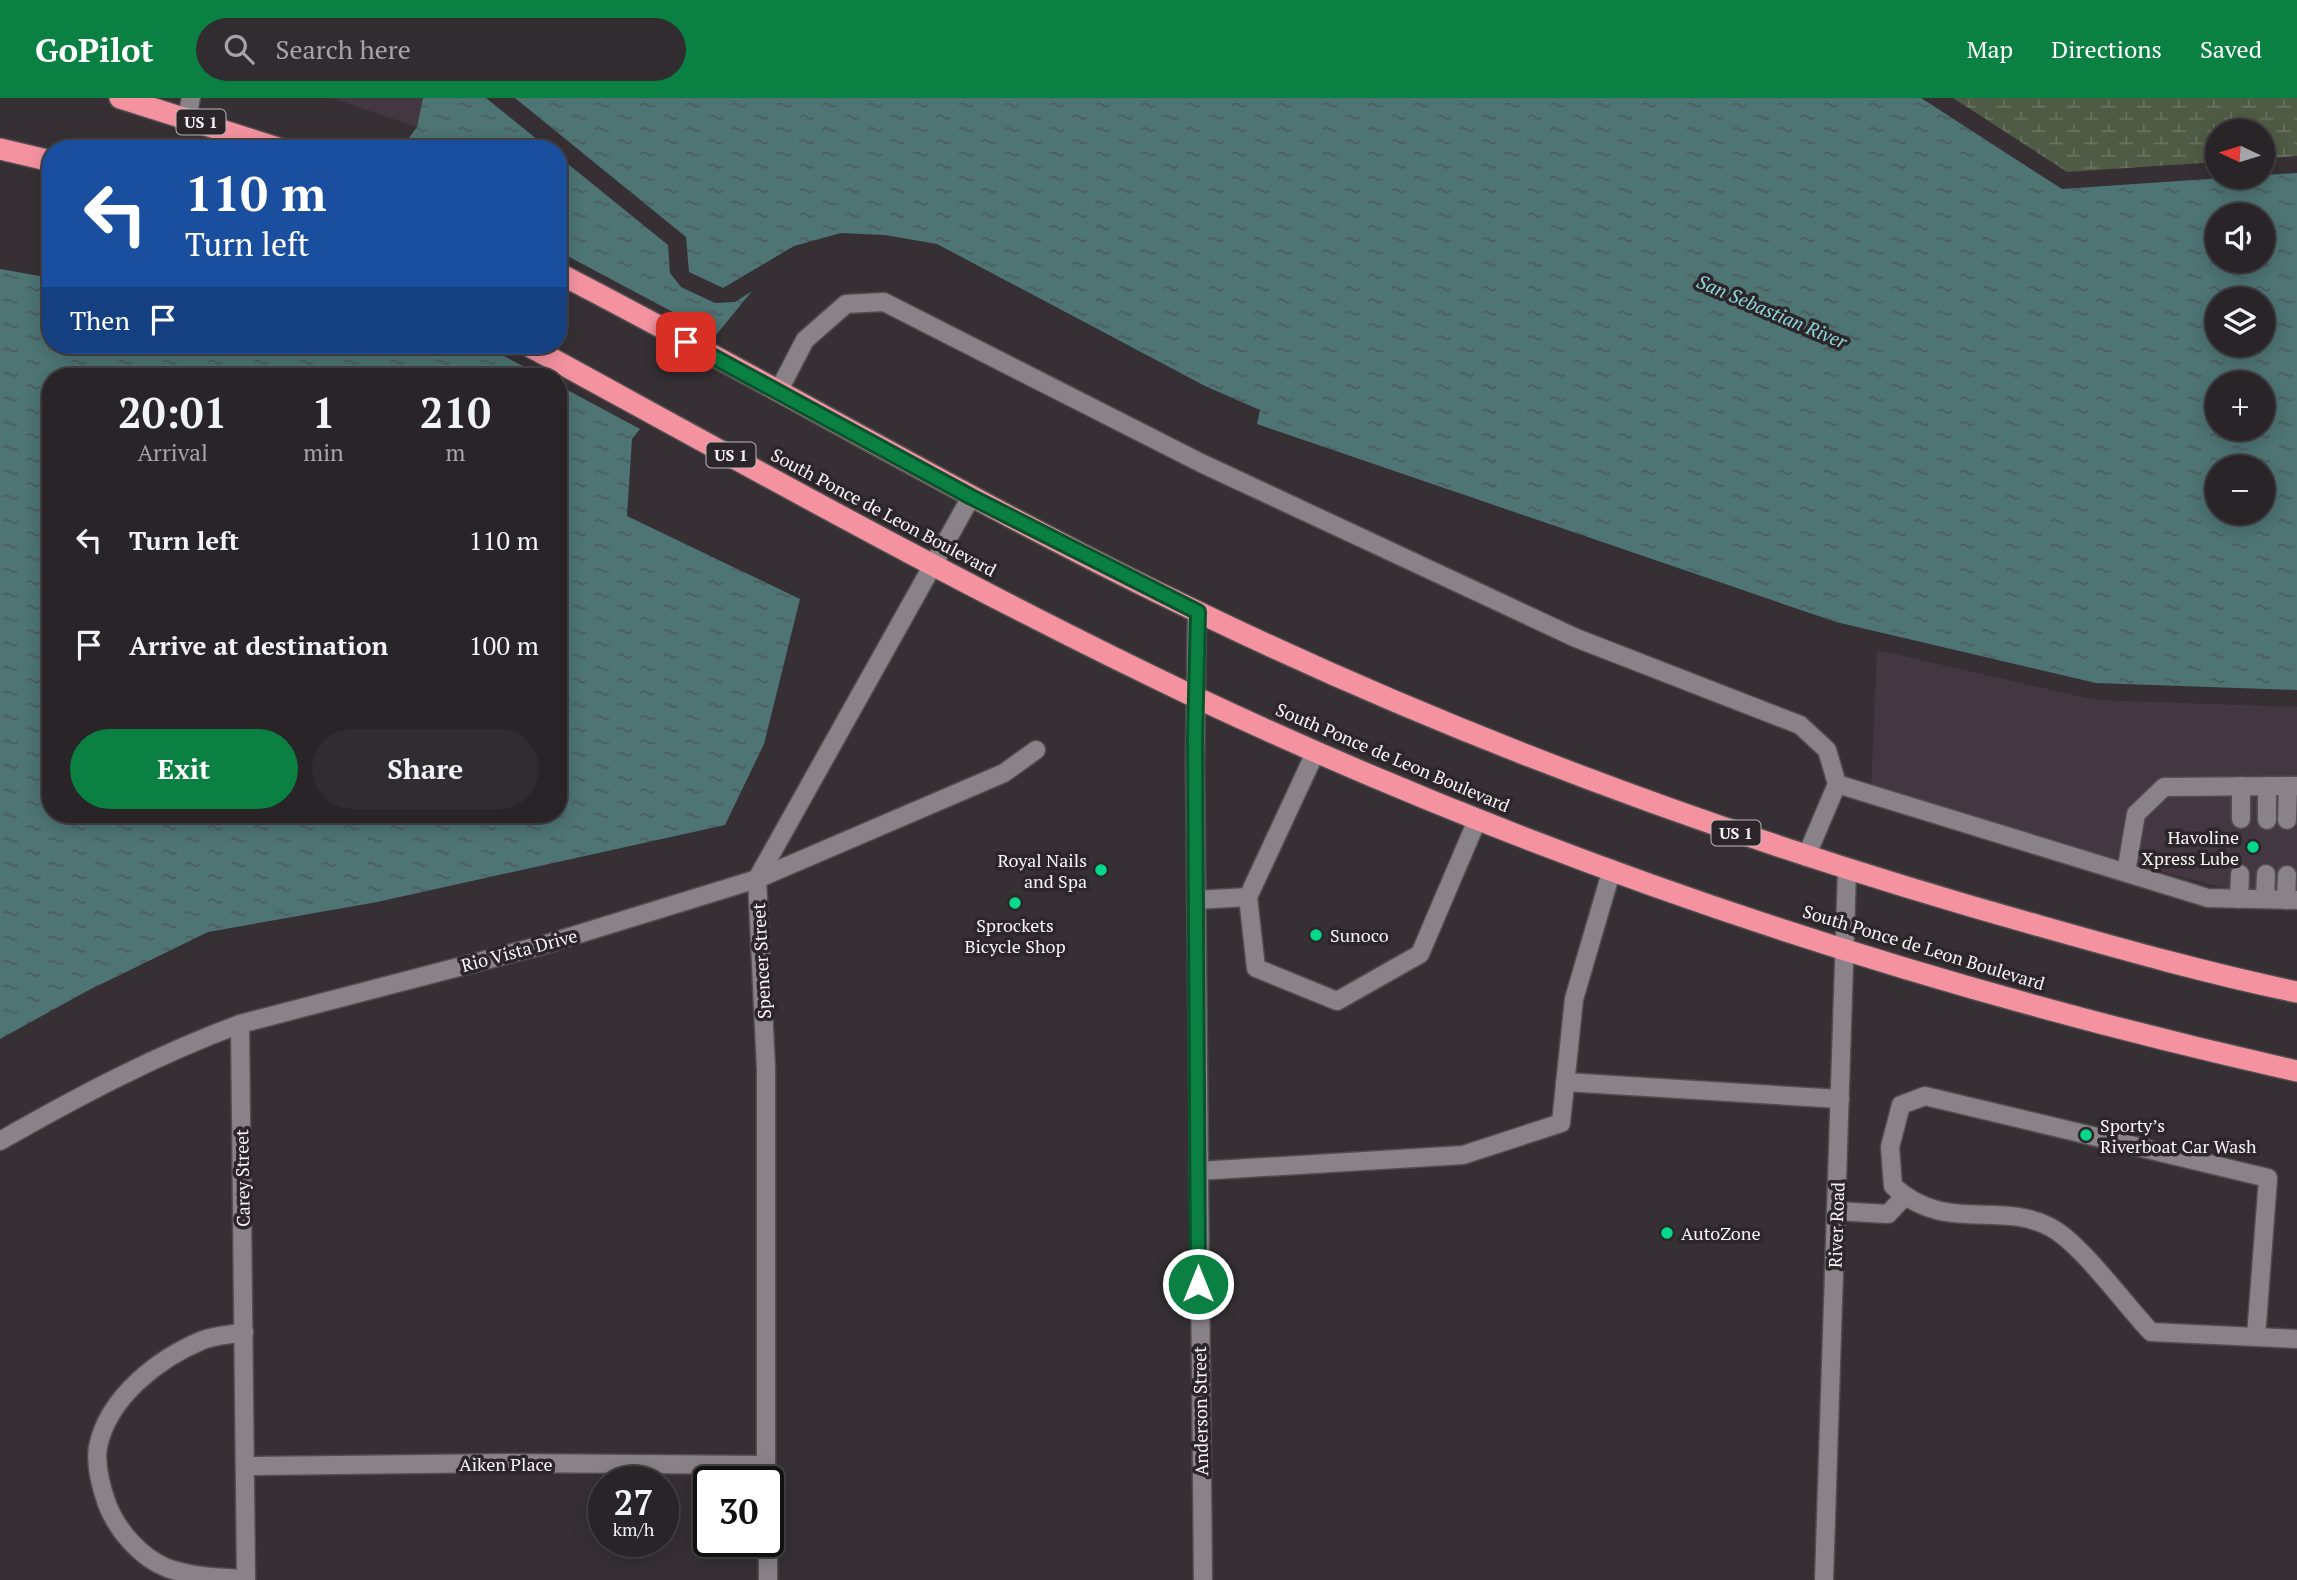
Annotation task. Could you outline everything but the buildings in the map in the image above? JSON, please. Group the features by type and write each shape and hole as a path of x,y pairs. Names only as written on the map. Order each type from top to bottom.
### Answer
{"highway":[{"name":"US 1","path":"120,98 189,108 261,140"},
{"path":"0,149 42,159"},
{"name":"US 1","path":"567,278 971,497 1198,612 1391,700 1554,766 1847,871 2132,951 2297,992"},
{"name":"South Ponce de Leon Boulevard","path":"544,354 934,566 1195,696 1316,751 1478,818 1612,869 1846,950 2087,1020 2297,1071"}],"street":[{"path":"778,392 805,340 846,304 884,302 1201,463 1576,638 1800,725 1827,750 1838,784 1806,856"},
{"name":"Spencer Street","path":"766,1466 766,1069 757,879 971,497"},
{"name":"Anderson Street","path":"1198,612 1195,696 1196,900 1203,1580"},
{"name":"Rio Vista Drive","path":"0,1141 88,1091 240,1024 543,945 757,879 1004,774 1036,750"},
{"path":"1316,751 1248,897 1256,968 1337,1001 1420,954 1478,818"},
{"path":"1838,784 2208,898 2292,900 2287,875"},
{"path":"2241,786 2241,819"},
{"path":"2267,786 2267,820"},
{"path":"2126,872 2136,814 2164,787 2292,786 2287,820"},
{"path":"1198,1171 1464,1155 1561,1123 1574,999 1612,869"},
{"name":"River Road","path":"1824,1580 1847,871"},
{"path":"2239,899 2240,874"},
{"path":"2265,900 2266,874"},
{"path":"1196,900 1248,897"},
{"name":"Carey Street","path":"240,1024 246,1466 246,1580 203,1577 167,1567 136,1547 112,1518 100,1484 98,1447 114,1411 138,1380 170,1356 206,1339 244,1332"},
{"path":"1565,1082 1840,1099"},
{"path":"2256,1337 2268,1178 1925,1096 1901,1105 1890,1147 1893,1186 1912,1203 1961,1216 2006,1216 2050,1227 2079,1250 2151,1332 2297,1339"},
{"path":"1836,1211 1888,1213 1905,1197"},
{"name":"Aiken Place","path":"246,1466 506,1463 693,1471"},
{"path":"768,1557 768,1580"}],"shaded area":[{"path":"332,98 423,98 417,127"},
{"path":"1877,650 2095,700 2297,707 2297,907 1871,795"}],"green space":[{"path":"1953,98 2297,98 2297,156 2275,158 2275,119 2205,119 2205,163 2067,172"}],"water":[{"path":"423,98 486,98 538,140 408,140 417,127"},
{"name":"San Sebastian River","path":"515,98 1921,98 2062,189 2205,179 2205,189 2275,189 2275,174 2297,173 2297,690 2096,683 1836,622 1257,424 1260,410 1205,386 937,244 885,235 841,233 794,246 723,288 689,272 686,237"},
{"path":"567,163 668,245 670,273 681,287 715,303 735,302 752,291 716,335 567,256"},
{"path":"0,269 42,276 42,354 500,354 527,368 42,368 42,823 567,823 567,390 640,429 632,439 627,516 800,599 764,744 725,825 377,902 208,932 87,991 0,1039"}],"place":[{"name":"Havoline Xpress Lube","path":"2253,847"},
{"name":"Royal Nails and Spa","path":"1101,870"},
{"name":"Sprockets Bicycle Shop","path":"1015,903"},
{"name":"Sunoco","path":"1316,935"},
{"name":"Sporty’s Riverboat Car Wash","path":"2086,1135"},
{"name":"AutoZone","path":"1667,1233"}],"route":[{"path":"686,342 971,497 1198,612 1195,739 1198,1284"}]}
